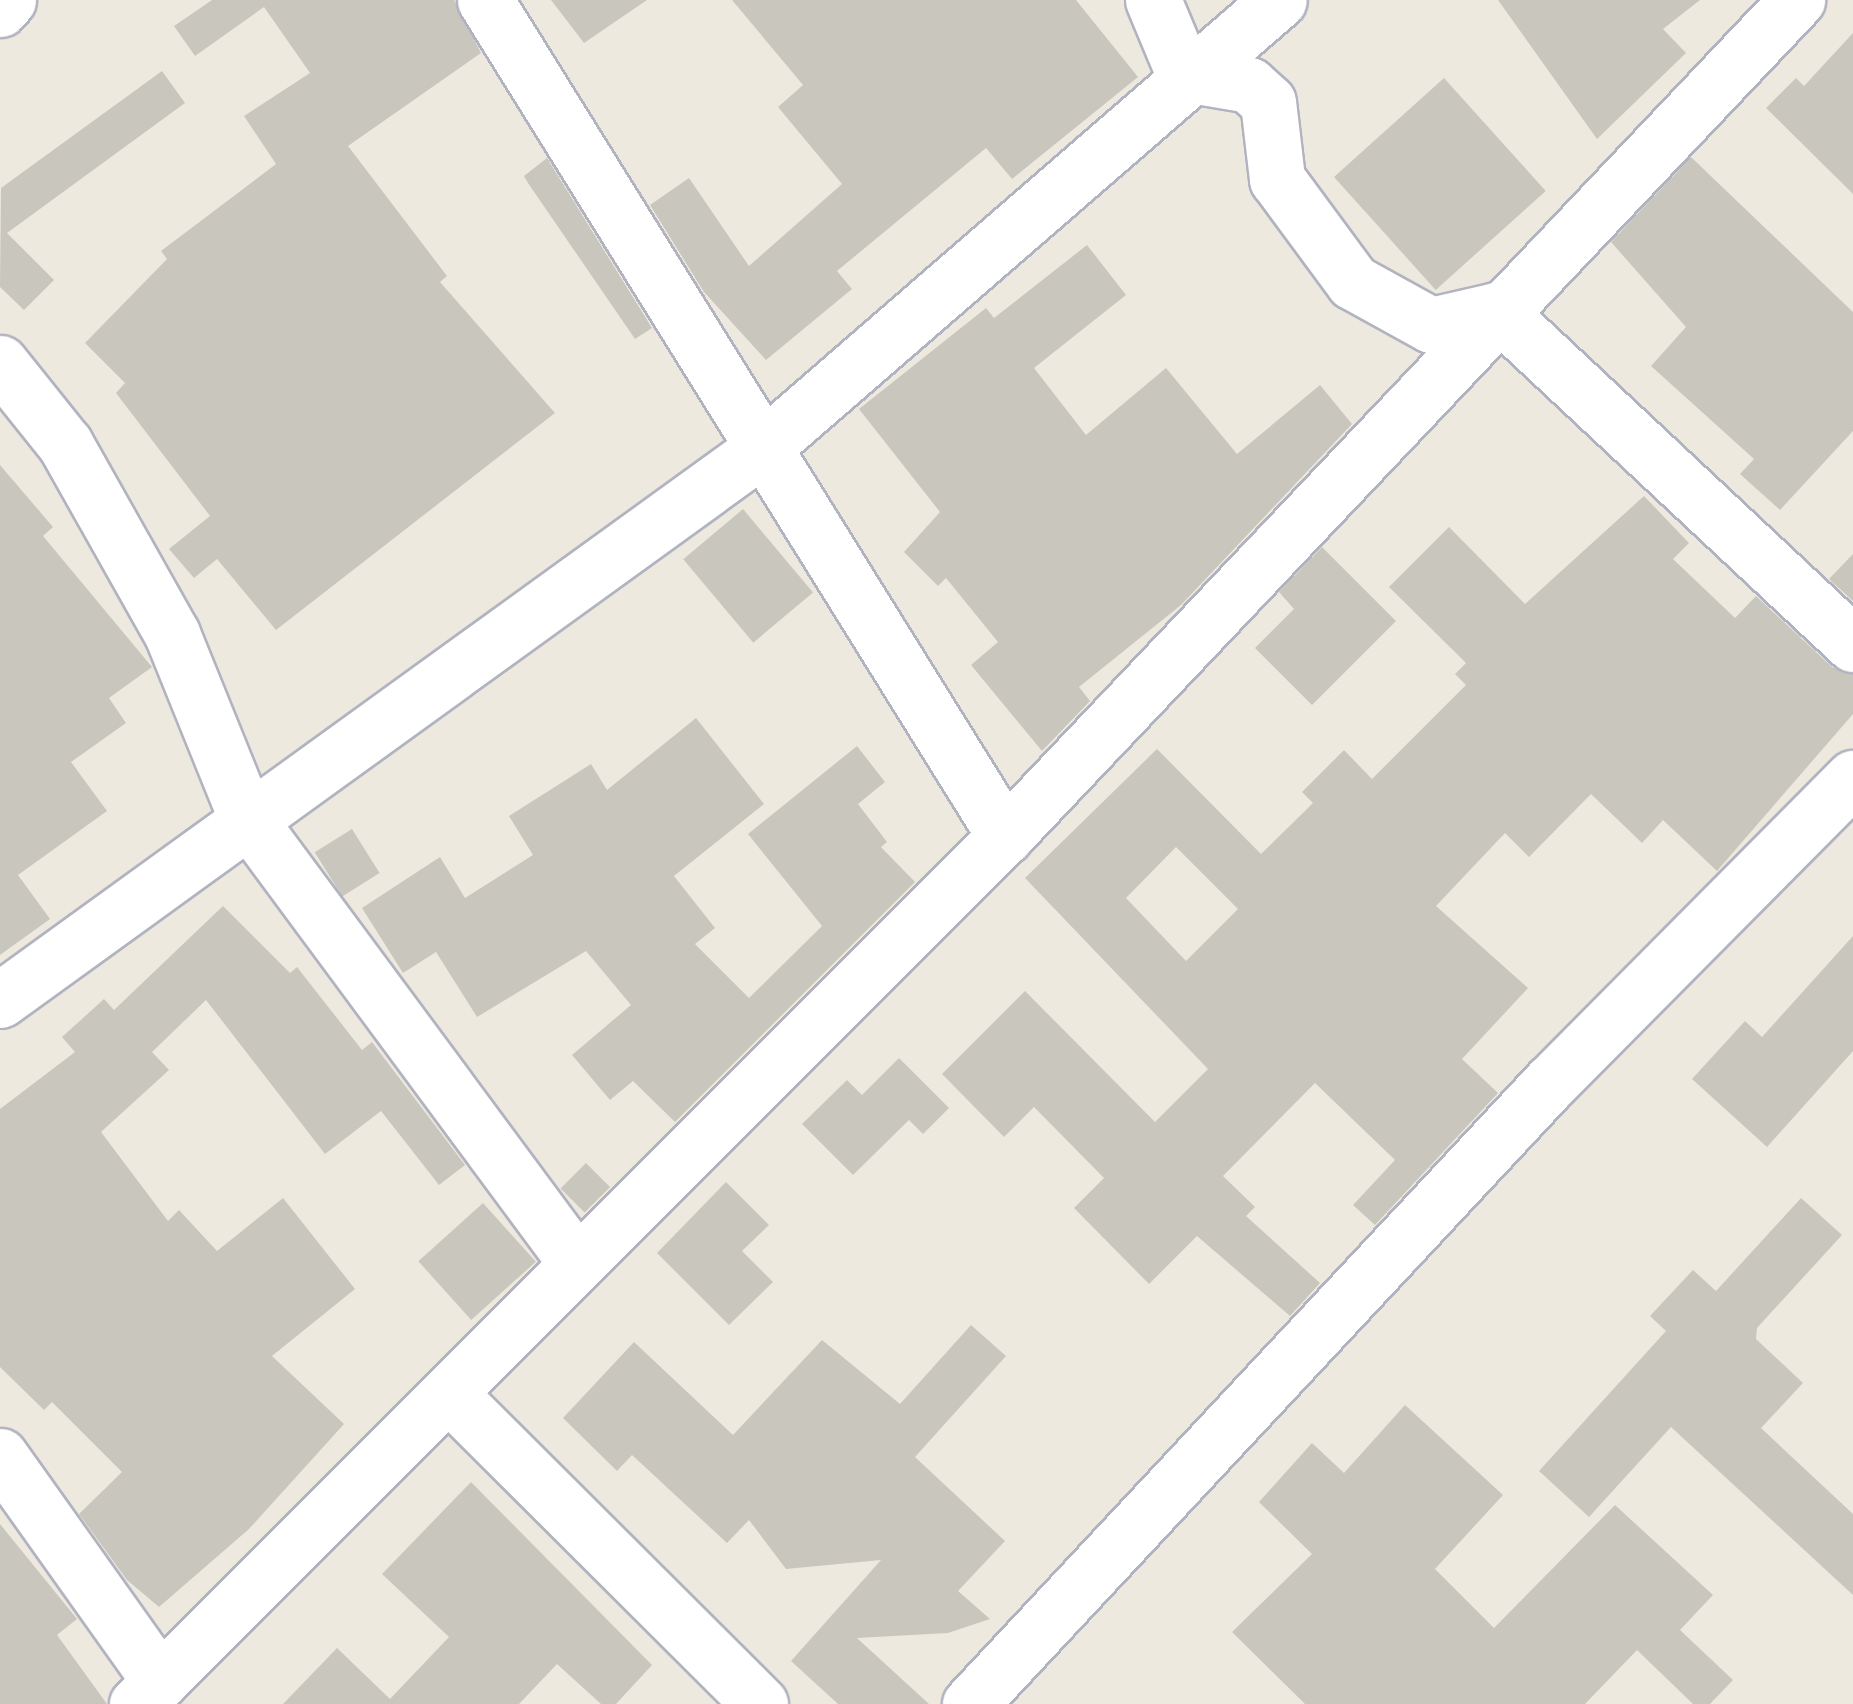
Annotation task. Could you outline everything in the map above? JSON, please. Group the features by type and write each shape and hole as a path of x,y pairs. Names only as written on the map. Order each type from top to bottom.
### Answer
{"street":[{"path":"0,8 8,0"},
{"path":"485,0 759,452 1004,836"},
{"path":"1152,0 1184,74"},
{"path":"0,1000 245,815 759,452 1184,74 1278,0"},
{"path":"0,1456 148,1693 1004,836 1496,310 1797,0"},
{"path":"1184,74 1250,85 1268,102 1277,179 1353,282 1430,326 1496,310"},
{"path":"1496,310 1853,644"},
{"path":"0,363 65,444 172,634 245,815 575,1262"},
{"path":"970,1704 1550,1084 1853,778"},
{"path":"449,1394 760,1704"}],"building":[{"path":"212,0 454,0 481,53 348,146 447,276 440,282 555,413 276,630 217,559 194,578 169,549 210,516 116,393 125,383 85,343 167,259 161,251 276,164 244,116 310,73 264,7 195,56 174,26"},
{"path":"551,0 647,0 584,43"},
{"path":"732,0 1076,0 1138,77 1012,179 986,148 837,271 852,289 766,360 704,292 650,205 689,178 749,266 842,184 778,107 803,85"},
{"path":"1498,0 1700,0 1663,29 1686,53 1597,139"},
{"path":"1853,33 1853,194 1766,108 1796,78 1804,86"},
{"path":"162,71 185,103 7,233 54,280 24,310 0,287 1,188"},
{"path":"1444,78 1546,191 1436,290 1334,177"},
{"path":"1691,157 1853,312 1853,431 1780,510 1740,474 1754,459 1651,366 1686,327 1611,242"},
{"path":"547,158 652,328 635,339 524,176"},
{"path":"1087,245 1126,295 1034,368 1086,435 1166,368 1237,454 1320,385 1352,424 1181,605 1079,687 1090,701 1042,751 971,665 998,642 946,578 938,586 904,552 940,512 859,409 986,308 994,318"},
{"path":"0,465 53,527 43,536 152,667 109,698 126,723 71,762 107,811 18,875 50,919 0,955"},
{"path":"1644,496 1689,543 1673,559 1735,618 1756,596 1832,667 1853,674 1853,714 1717,871 1663,820 1642,843 1591,794 1529,857 1505,833 1436,906 1528,988 1462,1059 1498,1093 1375,1225 1353,1205 1395,1160 1315,1083 1223,1176 1255,1207 1246,1216 1320,1283 1290,1316 1197,1236 1149,1284 1074,1208 1104,1178 1034,1107 1004,1137 942,1074 1025,991 1155,1122 1208,1069 1025,878 1157,749 1261,854 1313,803 1302,792 1344,750 1372,779 1466,685 1455,674 1466,663 1389,587 1449,527 1525,604","holes":["1176,847 1238,909 1186,961 1126,898"]},
{"path":"743,509 813,592 753,643 683,559"},
{"path":"1322,547 1396,621 1312,705 1255,648 1294,609 1279,592"},
{"path":"1853,554 1853,601 1829,579"},
{"path":"696,718 764,804 674,876 715,928 695,944 749,998 822,926 748,834 857,746 885,782 858,804 887,842 881,847 915,882 675,1122 633,1081 610,1100 572,1055 631,1005 586,951 477,1017 436,952 403,973 362,908 440,857 465,898 533,855 509,816 591,764 607,790"},
{"path":"352,829 380,873 342,896 315,852"},
{"path":"223,906 290,973 297,967 362,1050 372,1042 465,1165 439,1185 381,1111 325,1154 206,1000 152,1052 169,1070 101,1132 168,1221 179,1210 217,1251 283,1198 355,1289 272,1356 344,1424 249,1529 159,1607 127,1580 79,1514 122,1472 52,1402 44,1410 0,1367 0,1109 75,1052 62,1037 104,999 114,1010"},
{"path":"1853,936 1853,1051 1767,1147 1692,1079 1745,1021 1762,1037"},
{"path":"899,1058 949,1108 923,1134 909,1120 853,1175 802,1124 847,1080 862,1095"},
{"path":"586,1163 610,1187 585,1212 561,1188"},
{"path":"726,1182 769,1225 742,1251 773,1282 729,1325 657,1253"},
{"path":"1801,1198 1842,1235 1757,1328 1756,1339 1803,1383 1761,1428 1853,1514 1853,1595 1671,1427 1589,1517 1539,1471 1666,1331 1650,1316 1693,1270 1716,1291"},
{"path":"483,1203 536,1262 471,1320 418,1261"},
{"path":"971,1325 1006,1356 915,1457 1005,1541 958,1591 990,1619 948,1633 857,1638 929,1704 838,1704 791,1661 881,1560 786,1569 749,1520 727,1543 632,1455 617,1471 563,1418 634,1342 733,1435 822,1340 900,1404"},
{"path":"1405,1405 1503,1495 1435,1569 1494,1628 1615,1505 1713,1595 1680,1630 1733,1680 1710,1704 1693,1704 1637,1650 1585,1704 1305,1704 1232,1632 1312,1554 1259,1502 1312,1443 1344,1473"},
{"path":"471,1482 652,1665 616,1704 601,1704 557,1664 519,1704 283,1704 337,1648 390,1699 449,1637 382,1574"},
{"path":"0,1524 77,1619 57,1635 107,1704 0,1704"}]}
